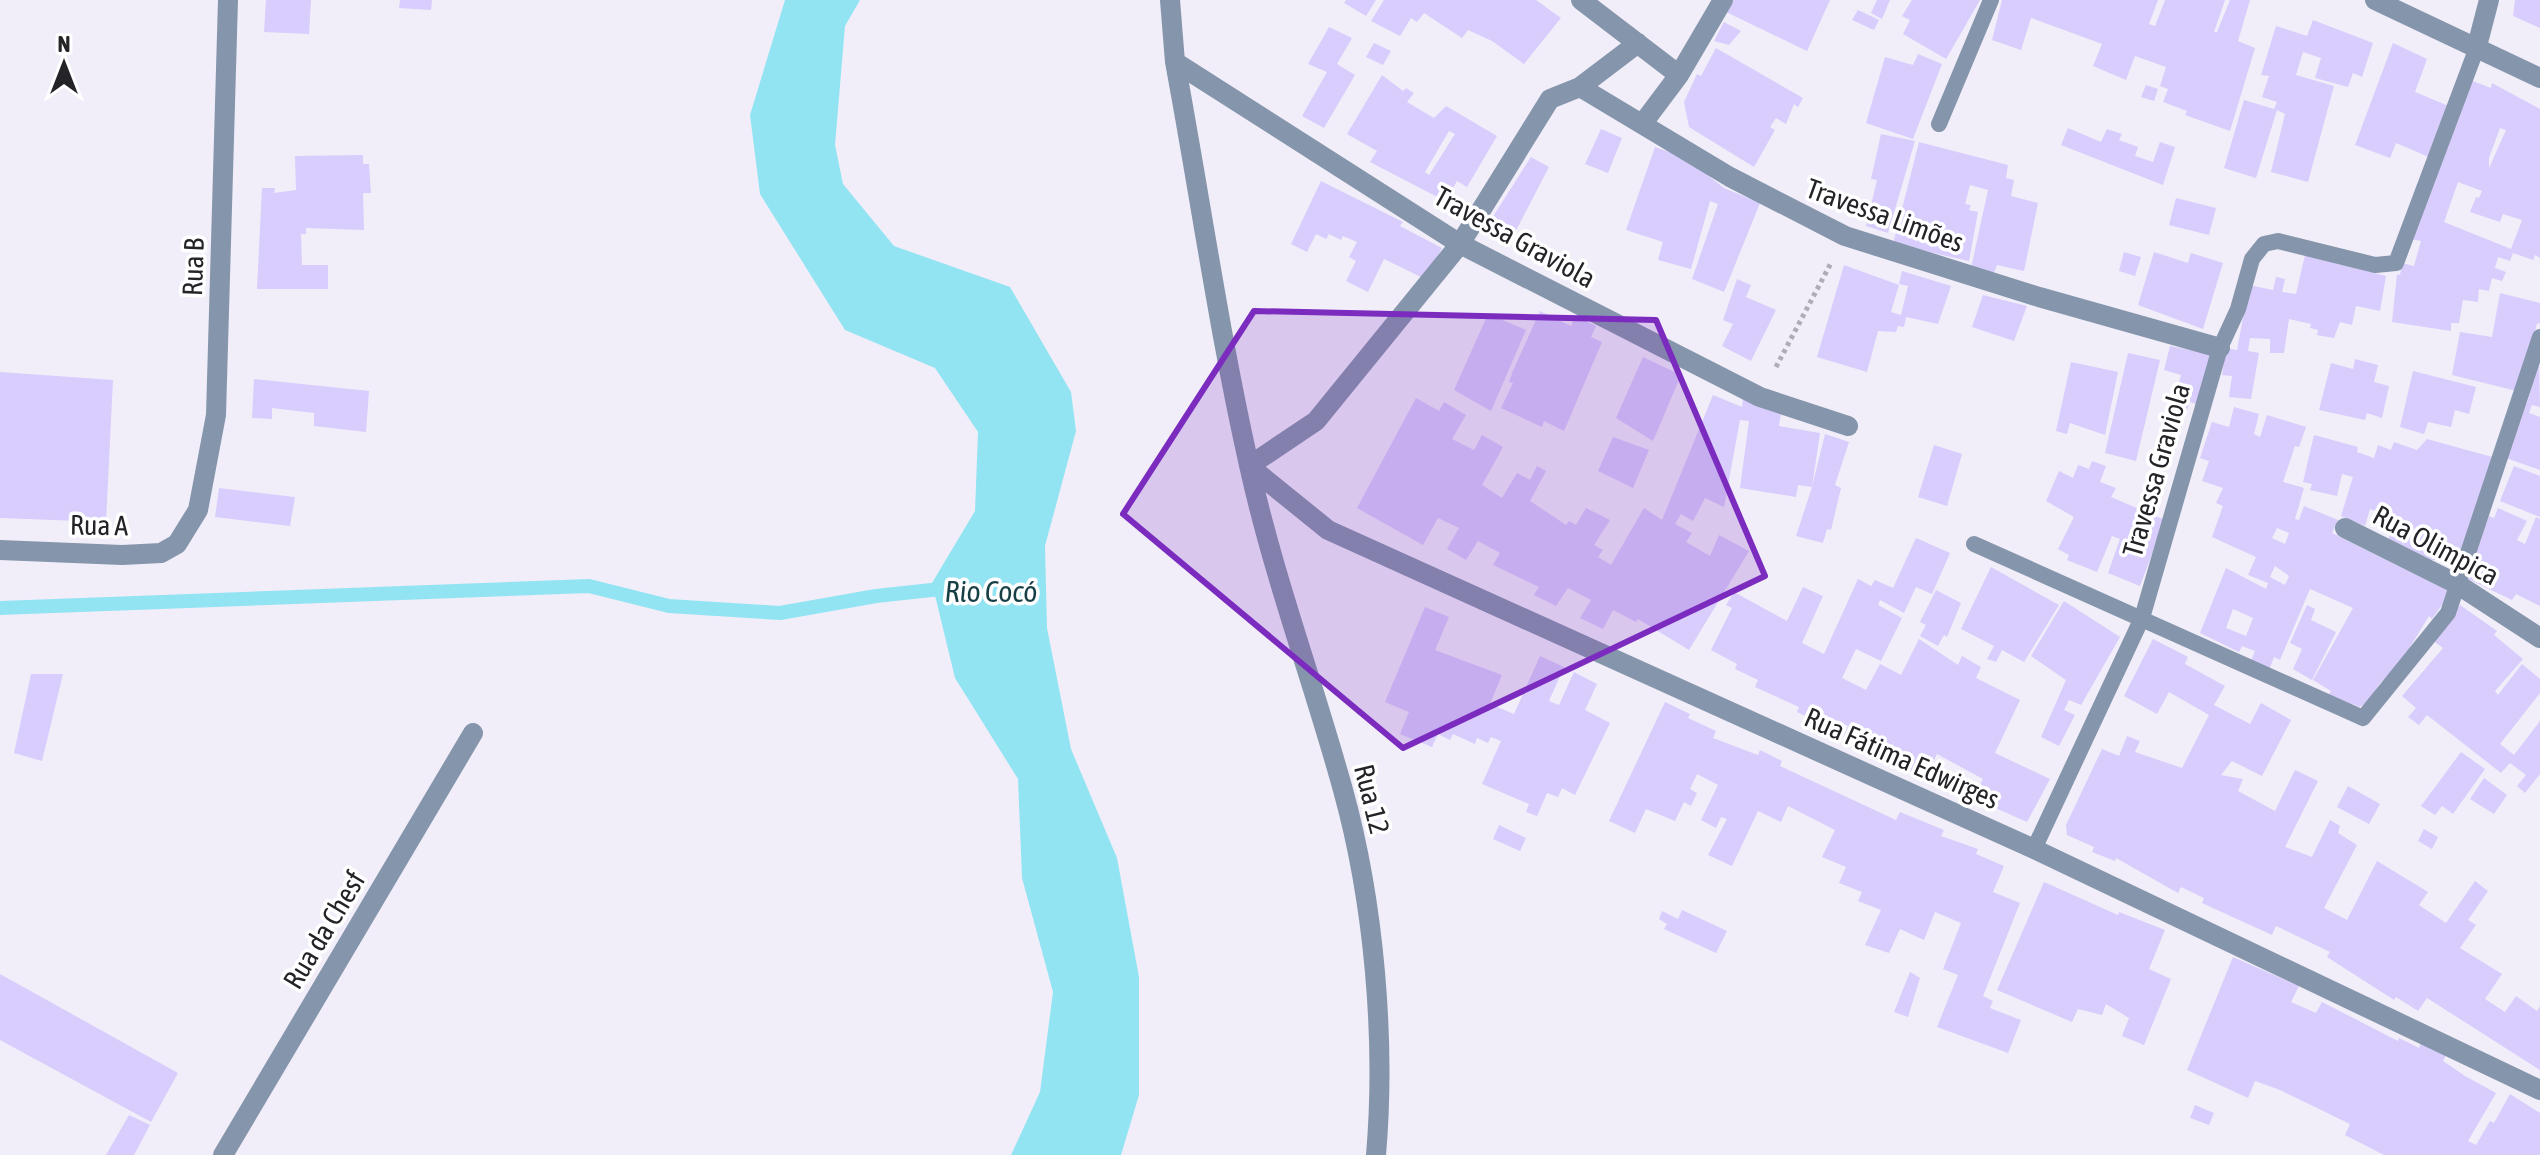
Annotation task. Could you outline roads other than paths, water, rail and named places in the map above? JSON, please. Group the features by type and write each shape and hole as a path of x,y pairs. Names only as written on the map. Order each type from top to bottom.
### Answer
{"street":[{"name":"Rua B","path":"187,530 198,510 216,415 228,0"},
{"name":"Rua 12","path":"1170,0 1175,62 1249,466 1343,791 1359,861 1370,932 1375,1004 1379,1075 1376,1155"},
{"path":"1581,0 1679,75"},
{"path":"1643,123 1679,75 1723,0"},
{"path":"2375,0 2540,78"},
{"path":"2476,50 2489,0"},
{"path":"1249,466 1316,421 1460,244 1550,99 1580,87 1638,43"},
{"name":"Travessa Graviola","path":"1175,62 1460,244 1760,397 1848,426"},
{"name":"Travessa Limões","path":"1580,87 1730,177 1845,236 2039,297 2220,348"},
{"name":"Rua Fátima Edwirges","path":"1249,466 1328,530 2034,849 2540,1090"},
{"name":"Rua Olimpica","path":"2345,528 2457,584 2540,638"},
{"name":"Rua A","path":"0,550 122,555 161,553 177,544 187,530"},
{"name":"Rua da Chesf","path":"223,1155 473,733"}],"lane":[{"path":"1939,124 1991,0"},
{"name":"Travessa Graviola","path":"2034,849 2142,618 2220,348 2238,309 2252,259 2264,244 2278,241 2386,266 2396,263 2476,50"},
{"path":"1974,544 2363,718 2448,613 2540,337"}],"water":[{"name":"Rio Cocó","path":"785,0 860,0 845,26 835,145 843,184 894,246 1010,287 1071,392 1076,431 1045,546 1047,628 1071,749 1117,858 1139,977 1139,1095 1121,1155 1011,1155 1040,1092 1053,992 1022,878 1018,779 955,678 932,583 975,511 978,432 935,368 845,330 760,194 750,115"}],"waterway":[{"path":"0,608 589,586 669,606 780,613 876,596 950,588"}]}
